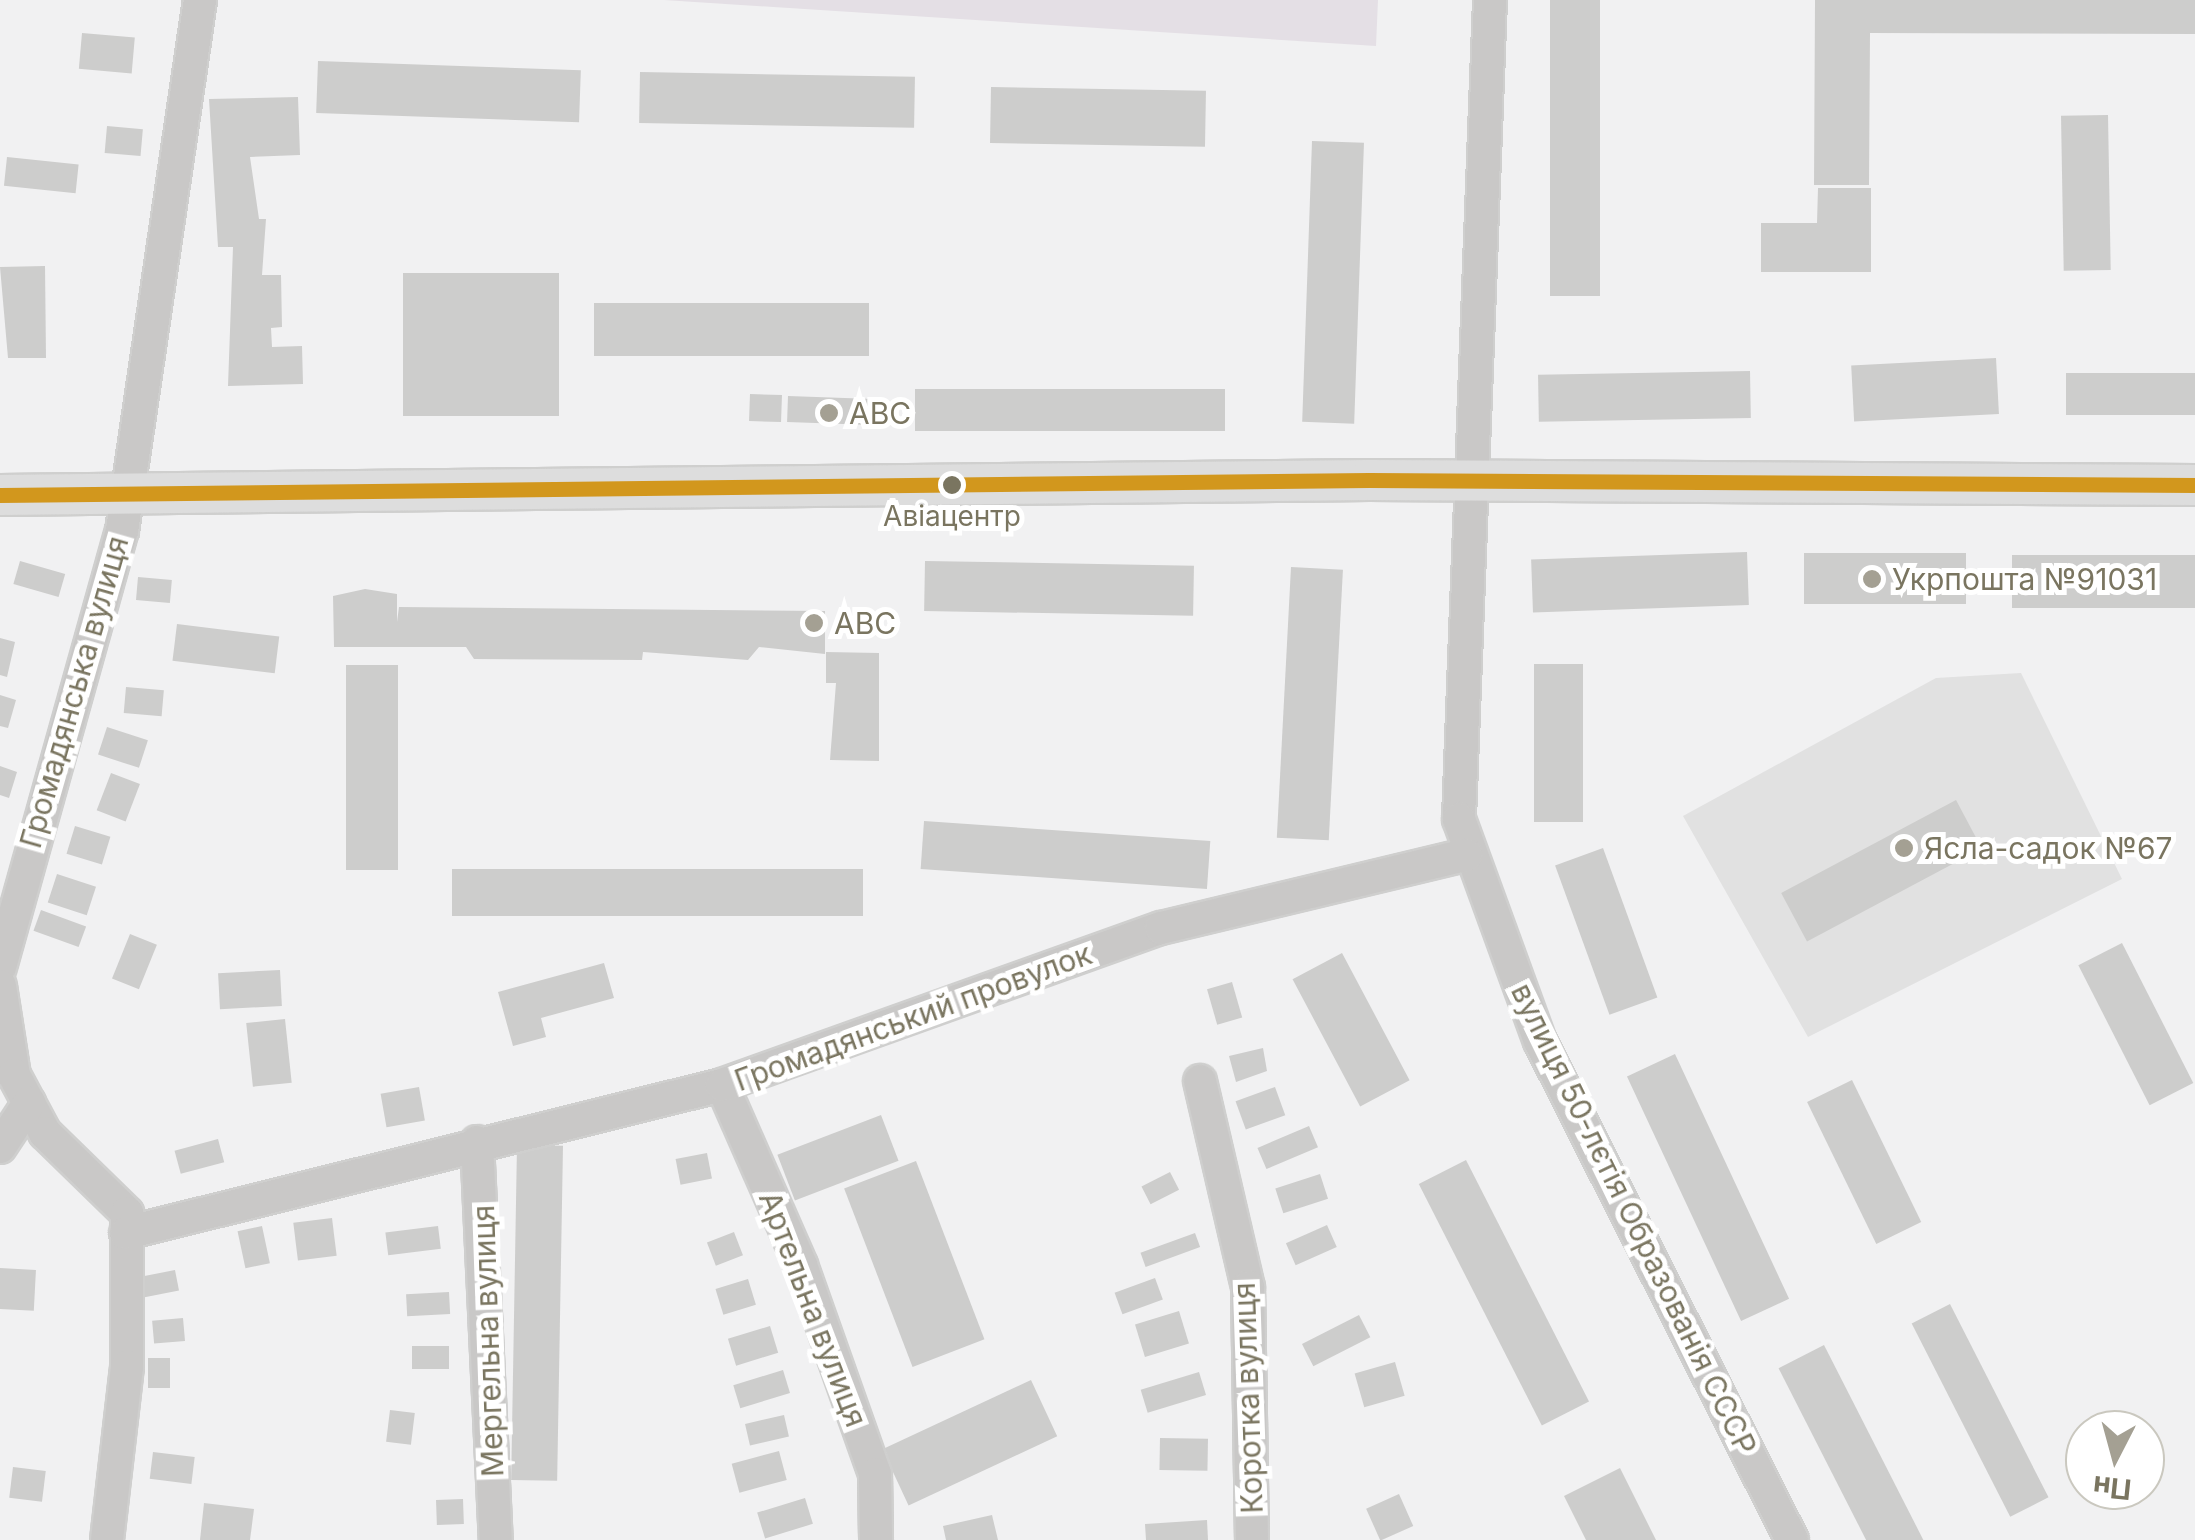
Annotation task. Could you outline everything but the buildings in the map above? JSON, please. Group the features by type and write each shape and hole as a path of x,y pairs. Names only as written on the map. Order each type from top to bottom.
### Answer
{"main road":[{"path":"0,496 1470,486 2195,486"}],"street":[{"name":"Громадянська вулиця","path":"0,968 125,496 200,0"},
{"name":"вулиця 50-лєтія Образованія СССР","path":"1490,0 1459,820 1466,855 1540,1040 1792,1540"},
{"name":"Громадянський провулок","path":"126,1233 477,1142 722,1086 1194,918 1466,855"},
{"path":"0,986 14,1075 45,1132 127,1213 126,1367 107,1540"},
{"name":"Коротка вулиця","path":"1200,1080 1248,1287 1252,1540"},
{"name":"Артельна вулиця","path":"722,1086 801,1265 876,1474 876,1540"},
{"path":"0,1147 29,1103"},
{"name":"Мергельна вулиця","path":"477,1142 496,1540"}],"shaded area":[{"path":"664,0 1378,0 1376,46"},
{"name":"Ясла-садок №67","path":"2021,673 2122,879 1808,1037 1683,816 1936,678"}],"transit line":[{"path":"0,495 1369,480 2195,485"}],"place":[{"name":"АВС","path":"829,413"},
{"name":"Авіацентр","path":"952,485"},
{"name":"Укрпошта №91031","path":"1872,579"},
{"name":"ABC","path":"814,623"},
{"name":"Ясла-садок №67","path":"1904,848"}]}
